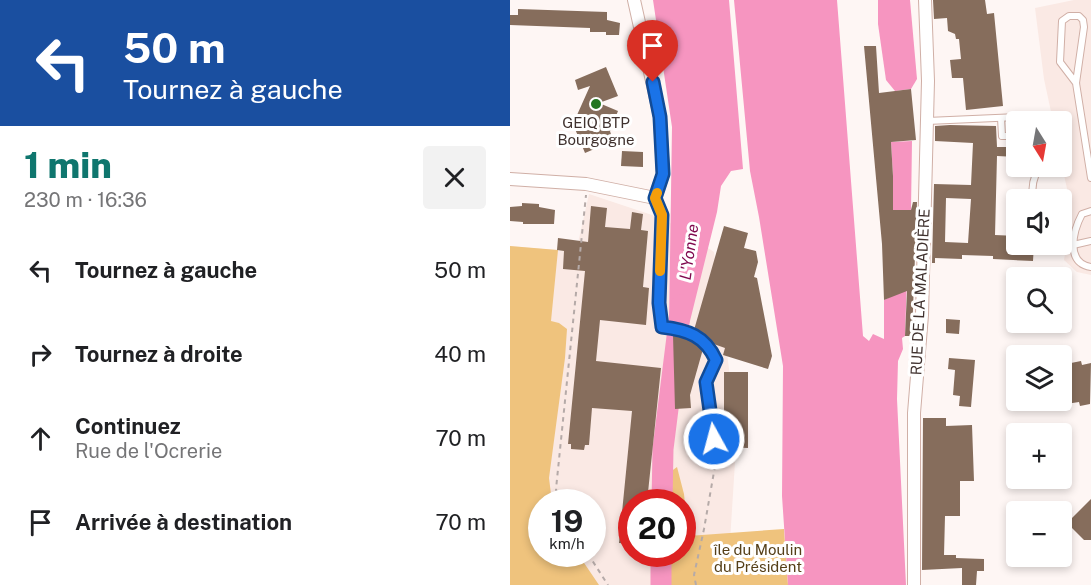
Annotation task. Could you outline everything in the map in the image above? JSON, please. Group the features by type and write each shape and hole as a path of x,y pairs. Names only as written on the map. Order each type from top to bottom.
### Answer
{"street":[{"path":"510,179 586,184 655,198 663,174 660,117 634,0"},
{"name":"RUE DE LA MALADIÈRE","path":"915,585 914,413 922,315 928,81 925,0"}],"lane":[{"path":"1076,84 1060,62 1062,21 1069,16 1079,16 1083,20 1084,27 1076,84 1091,178"},
{"path":"1001,118 1002,136 1006,136"},
{"path":"926,121 1006,118"},
{"path":"655,198 662,215 659,303 662,327 689,332 710,346 716,360 706,382 716,458"},
{"path":"1091,211 1082,214 1075,227 1073,245 1076,258 1084,266 1091,267"},
{"path":"1073,245 1091,241"}],"path":[{"path":"556,489 585,201"},
{"path":"696,585 694,575 716,458"},
{"path":"596,567 608,585"}],"shaded area":[{"path":"1074,0 1091,0 1091,275 1077,272 1064,260 1065,255 1072,255 1072,189 1067,189 1064,177 1072,177 1072,111 1051,111 1044,79 1035,8"},
{"path":"589,194 664,219 714,252 737,431 729,557 722,585 510,585 510,246 576,252"}],"green space":[{"path":"510,246 558,250 551,321 567,329 549,478 550,489 528,489 528,567 587,567 599,585 510,585"},
{"name":"île du Moulin du Président","path":"677,467 683,489 665,489 666,475"},
{"name":"île du Moulin du Président","path":"784,529 788,585 663,585 666,567 696,567 696,535"}],"water":[{"path":"653,0 729,0 743,169 731,171 721,186 717,212 688,329 669,324 672,127"},
{"path":"734,0 837,0 863,336 869,341 873,334 884,339 884,300 890,297 908,248 905,336 902,338 903,349 898,361 897,399 906,585 788,585 782,496 783,366 750,171"},
{"path":"878,0 910,0 917,79 911,89 895,91 886,80 878,24"},
{"path":"912,141 911,210 893,210 891,142"}],"building":[{"path":"933,0 985,0 987,14 994,13 1003,106 966,110 963,78 952,78 950,60 961,59 959,39 948,31 947,18 934,19"},
{"path":"518,9 607,12 607,20 620,23 619,35 590,32 590,28 510,25 510,15 518,15"},
{"path":"864,46 876,46 879,93 911,89 916,140 891,142 893,210 911,210 913,202 917,202 912,336 905,336 907,291 884,300 882,244"},
{"name":"GEIQ BTP Bourgogne","path":"606,67 618,96 599,103 618,111 610,131 613,141 585,153 573,124 590,86 578,90 575,80"},
{"path":"935,126 996,126 997,147 1006,147 1006,156 997,156 995,235 1006,236 1006,255 1033,255 1033,261 962,255 962,259 935,258 935,263 932,263 934,184 971,185 973,143 935,141","holes":["946,198 971,199 968,243 945,242"]},
{"path":"622,151 643,152 643,167 621,166"},
{"path":"522,203 539,204 539,207 555,210 554,224 523,224 523,222 510,221 510,207 522,206"},
{"path":"591,206 607,208 605,227 630,229 632,212 643,214 641,230 648,231 643,287 649,288 646,325 600,320 596,361 661,368 648,489 624,489 632,411 592,408 589,445 585,445 584,450 571,449 571,444 568,444 585,271 563,269 564,251 557,250 558,238 588,242"},
{"path":"724,226 748,233 744,248 756,251 758,262 754,277 757,278 772,356 768,369 723,355 725,348 711,343 694,330"},
{"path":"946,319 960,320 959,334 946,333"},
{"path":"673,335 692,340 703,349 690,395 691,408 675,409"},
{"path":"949,358 975,360 971,407 959,406 960,396 953,395 955,370 948,369"},
{"path":"1081,361 1082,365 1091,363 1090,404 1080,406 1079,402 1072,403 1072,363"},
{"path":"724,372 748,372 748,448 724,447"},
{"path":"923,418 946,418 946,426 972,425 974,481 960,481 960,516 945,516 944,555 984,559 984,571 977,571 976,585 962,585 962,568 922,570"},
{"path":"1091,499 1091,540 1084,540 1072,528 1072,518"}],"waterway":[{"name":"L'Yonne","path":"662,489 663,449 681,305"},
{"name":"L'Yonne","path":"661,567 661,585"}],"slow traffic":[{"path":"657,193 655,198 662,215 660,271"}],"place":[{"name":"GEIQ BTP Bourgogne","path":"596,104"}],"route":[{"path":"653,82 660,117 663,174 655,198 662,215 659,303 662,327 689,332 710,346 716,360 706,382 714,439"}]}
